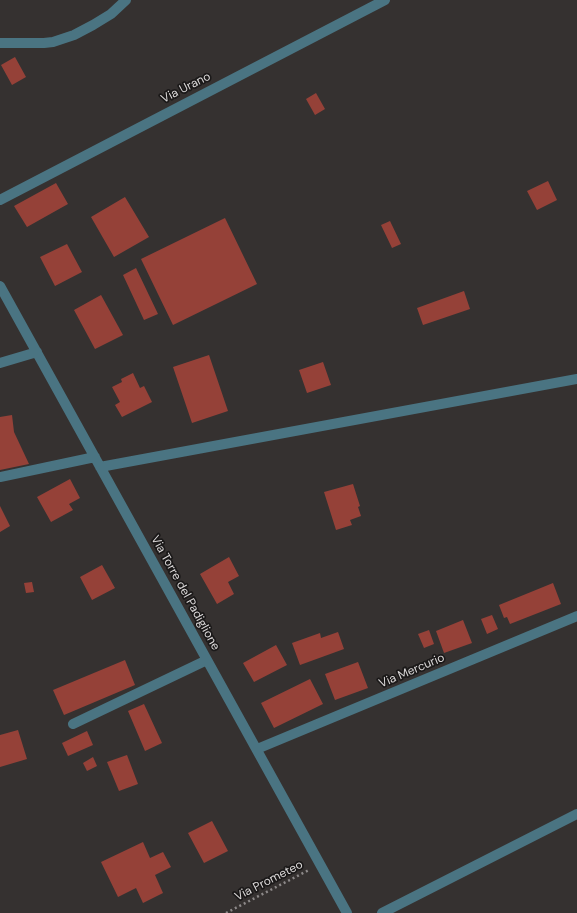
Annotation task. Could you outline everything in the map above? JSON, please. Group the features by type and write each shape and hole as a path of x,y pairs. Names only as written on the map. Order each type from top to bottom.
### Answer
{"street":[{"path":"0,43 53,42 93,25 111,14 126,0"},
{"name":"Via Urano","path":"0,200 385,0"},
{"name":"Via Torre del Padiglione","path":"0,286 347,913"},
{"path":"0,363 37,352"},
{"path":"100,467 577,379"},
{"path":"0,477 95,457"},
{"name":"Via Mercurio","path":"257,749 577,616"},
{"path":"73,724 207,660"},
{"path":"382,913 577,814"}],"path":[{"name":"Via Prometeo","path":"226,913 320,864"}],"building":[{"path":"15,57 26,77 12,85 1,65"},
{"path":"316,93 325,109 315,115 306,99"},
{"path":"548,181 557,200 537,210 527,191"},
{"path":"56,183 68,204 27,227 14,206"},
{"path":"125,197 149,237 114,257 91,217"},
{"path":"225,218 257,284 173,325 141,259"},
{"path":"390,221 401,244 392,248 381,225"},
{"path":"67,244 82,272 55,286 40,257"},
{"path":"136,268 158,314 144,320 123,275"},
{"path":"464,291 470,309 423,325 417,308"},
{"path":"101,295 123,335 95,349 74,310"},
{"path":"209,355 228,411 192,423 173,367"},
{"path":"323,362 331,385 307,393 299,370"},
{"path":"133,373 140,388 144,386 152,402 122,417 115,405 120,402 112,387 122,382 121,379"},
{"path":"12,415 14,432 29,464 0,470 0,417"},
{"path":"70,479 80,498 69,504 73,510 51,522 37,497"},
{"path":"353,484 360,506 358,507 361,516 350,520 352,525 336,530 324,492"},
{"path":"0,506 10,526 0,532"},
{"path":"229,557 239,576 228,582 234,594 217,604 200,574"},
{"path":"102,565 115,588 92,600 80,577"},
{"path":"32,582 34,592 26,593 24,583"},
{"path":"553,583 561,604 510,624 507,617 504,618 499,605"},
{"path":"492,615 498,629 487,634 481,619"},
{"path":"463,620 472,643 444,653 436,631"},
{"path":"429,630 434,644 424,648 418,634"},
{"path":"338,632 344,649 300,665 292,643 320,633 321,638"},
{"path":"276,645 287,665 254,682 243,663"},
{"path":"125,660 135,685 64,715 53,690"},
{"path":"358,662 368,688 335,700 325,674"},
{"path":"310,679 323,704 274,728 261,703"},
{"path":"144,704 162,743 145,751 128,711"},
{"path":"18,730 27,759 0,767 0,735"},
{"path":"87,731 93,745 68,756 62,743"},
{"path":"127,755 138,784 119,791 107,762"},
{"path":"93,757 97,766 87,771 83,763"},
{"path":"212,821 228,851 204,863 188,833"},
{"path":"143,842 150,858 163,852 171,867 155,875 163,893 143,903 136,888 118,897 101,862"}]}
